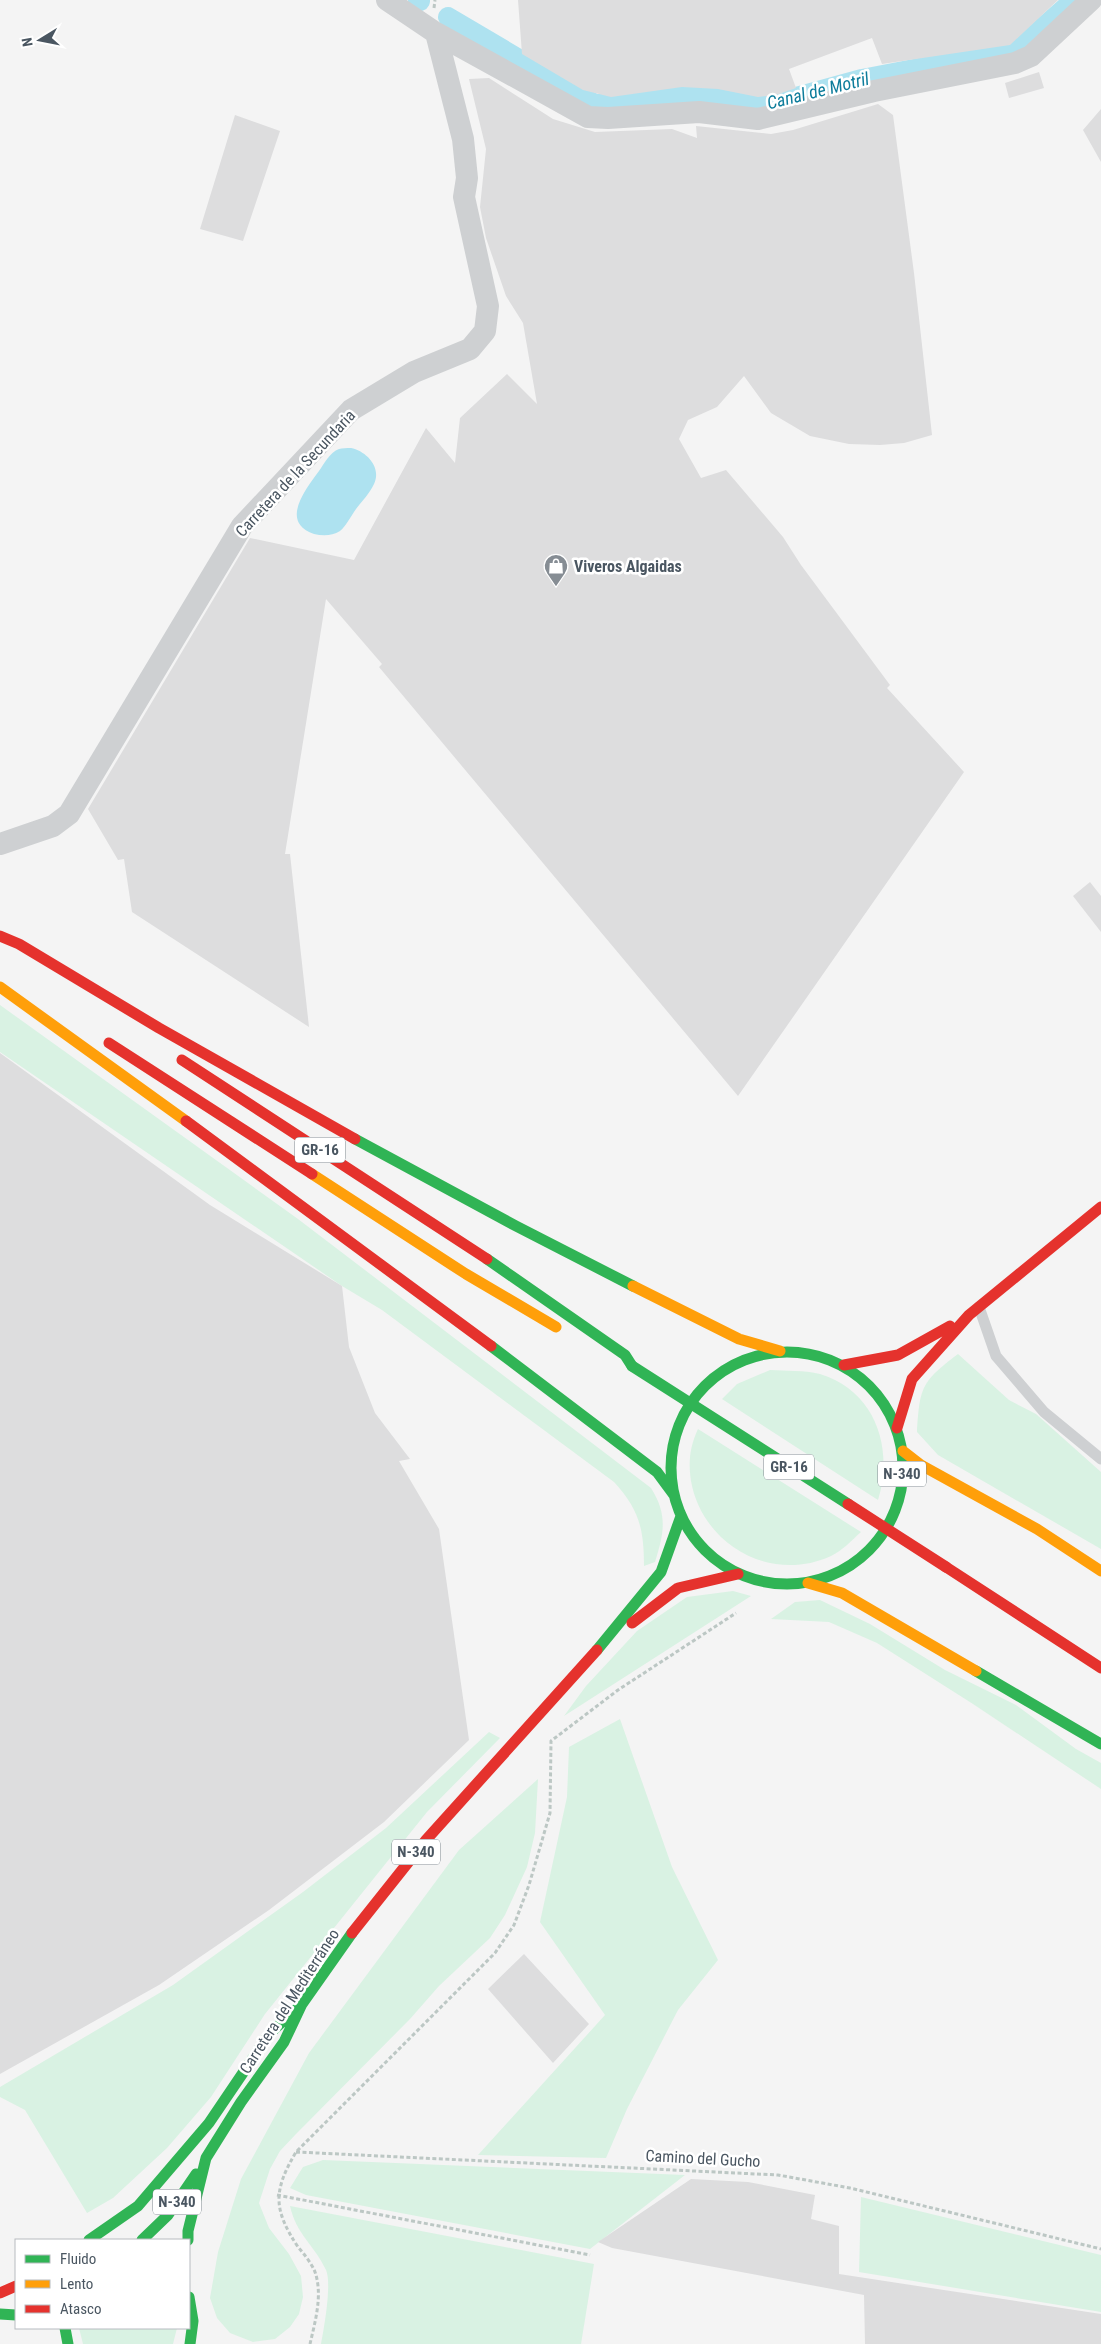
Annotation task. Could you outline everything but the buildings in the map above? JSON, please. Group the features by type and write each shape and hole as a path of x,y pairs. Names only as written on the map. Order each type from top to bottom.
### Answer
{"main road":[{"path":"0,936 19,944 159,1028 322,1121 508,1221 739,1338 780,1351"},
{"path":"0,942 72,990"},
{"path":"0,987 248,1164 597,1424 657,1472 674,1495"},
{"name":"GR-16","path":"102,1039 466,1274 568,1334"},
{"name":"GR-16","path":"170,1053 496,1265 625,1355 632,1366"},
{"path":"844,1365 898,1355 969,1315 1101,1207"},
{"path":"897,1428 912,1379 969,1315"},
{"name":"N-340","path":"780,1351 813,1354 844,1365 866,1382 884,1403 897,1428 903,1451 902,1487 891,1521 871,1550 842,1571 808,1583 772,1584 738,1574 715,1559 695,1540 681,1516 674,1495 671,1461 678,1428 693,1398 717,1374 747,1358 780,1351"},
{"name":"GR-16","path":"611,1359 619,1364 632,1366 1101,1668"},
{"path":"903,1451 921,1466 1037,1529 1101,1571"},
{"name":"Carretera del Mediterráneo","path":"188,2239 188,2231 206,2158 241,2102 284,2042 302,2004 367,1912 426,1840 600,1646 661,1572 681,1516"},
{"name":"Carretera del Mediterráneo","path":"600,1646 678,1588 738,1574"},
{"path":"808,1583 842,1593 1101,1744"},
{"path":"90,2239 138,2206 210,2123 270,2033 302,2004"},
{"name":"N-340","path":"143,2239 168,2215 206,2158"},
{"path":"0,2293 15,2286"},
{"path":"190,2300 193,2308 194,2325 190,2344"},
{"path":"0,2314 15,2315"},
{"path":"62,2329 68,2344"}],"street":[{"path":"388,0 436,33 588,117 608,118 699,112 758,119 874,91 1015,63 1031,56 1091,0"},
{"name":"Carretera de la Secundaria","path":"0,844 53,826 69,814 242,526 351,410 414,372 470,349 485,331 488,306 464,197 467,178 463,139 436,33"}],"lane":[{"path":"979,1308 996,1356 1044,1412 1101,1459"}],"path":[{"path":"310,2344 318,2304 315,2272 286,2228 278,2195 283,2174 296,2152 495,1953 514,1925 529,1885 550,1813 551,1741 618,1690 736,1613"},
{"name":"Camino del Gucho","path":"296,2152 778,2175 850,2188 1101,2249"},
{"path":"278,2195 590,2255"}],"green space":[{"path":"0,1005 298,1219 651,1488 660,1507 663,1524 661,1542 655,1562 644,1566 643,1541 638,1520 629,1501 614,1482 382,1310 342,1286 0,1052"},
{"path":"958,1354 1009,1400 1036,1414 1101,1472 1101,1549 938,1455 917,1432 919,1405 925,1387 936,1372"},
{"path":"770,1370 820,1374 839,1382 855,1394 867,1408 876,1424 884,1461 878,1500 722,1399 737,1384"},
{"path":"698,1429 861,1532 835,1554 808,1563 785,1565 763,1561 742,1553 724,1540 709,1523 698,1503 691,1481 690,1454"},
{"path":"733,1591 751,1596 564,1716 586,1686 637,1631 687,1597"},
{"path":"820,1600 870,1624 945,1670 1016,1705 1076,1749 1101,1763 1101,1789 877,1643 829,1622 771,1619 795,1602"},
{"path":"620,1719 672,1867 718,1960 678,2010 627,2109 606,2158 478,2155 605,2015 540,1922 567,1797 569,1747"},
{"path":"489,1732 500,1738 427,1812 265,2014 211,2097 167,2148 113,2198 87,2213 25,2110 0,2097 0,2087 173,1985 303,1892 386,1828"},
{"path":"538,1779 535,1833 527,1867 505,1915 490,1938 439,1986 410,2019 296,2134 280,2151 270,2169 259,2203 269,2228 289,2254 301,2276 303,2297 299,2314 290,2327 275,2339 253,2342 230,2333 217,2318 210,2298 218,2252 241,2179 309,2053 459,1850"},
{"path":"323,2160 685,2175 590,2249 306,2195 290,2188 303,2167"},
{"path":"861,2197 1101,2255 1101,2312 859,2272"},
{"path":"290,2206 594,2264 581,2344 321,2344 327,2306 328,2276 322,2262 301,2232"},
{"path":"79,2329 177,2329 173,2344 83,2344"}],"water":[{"path":"351,448 367,456 371,461 376,472 374,484 340,531 334,534 321,535 304,529 298,522 297,514 302,496 330,455 339,449"}],"waterway":[{"name":"Canal de Motril","path":"448,17 595,104 615,104 693,92 763,106 862,79 1012,50 1024,44 1074,0"}],"traffic: fast":[{"path":"355,1139 516,1226 633,1286"},
{"path":"487,1259 625,1355 632,1366"},
{"path":"491,1346 657,1472 674,1495"},
{"path":"787,1352 810,1354 842,1366 861,1378 877,1394 889,1413 898,1434 903,1468 901,1491 889,1523 877,1542 861,1558 842,1570 821,1579 787,1584 764,1582 732,1570 713,1558 697,1542 685,1523 676,1502 671,1468 673,1445 685,1413 697,1394 713,1378 732,1366 753,1357 787,1352"},
{"path":"632,1366 848,1504"},
{"path":"597,1650 661,1572 681,1516"},
{"path":"976,1671 1101,1744"},
{"path":"188,2239 188,2231 206,2158 241,2102 284,2042 302,2004 352,1933"},
{"path":"90,2239 138,2206 209,2123 270,2033 302,2004"},
{"path":"143,2239 168,2215 196,2174"},
{"path":"190,2303 193,2321 190,2344"},
{"path":"0,2314 15,2315"},
{"path":"65,2329 68,2344"}],"traffic: slow":[{"path":"0,987 186,1121"},
{"path":"312,1174 466,1274 556,1327"},
{"path":"633,1286 739,1339 780,1351"},
{"path":"903,1451 921,1465 1037,1529 1101,1571"},
{"path":"808,1583 842,1593 976,1671"}],"traffic: jam":[{"path":"0,936 19,944 159,1028 355,1139"},
{"path":"109,1043 312,1174"},
{"path":"182,1060 487,1259"},
{"path":"186,1121 491,1346"},
{"path":"897,1428 912,1379 969,1315 1101,1207"},
{"path":"844,1365 898,1355 950,1326"},
{"path":"848,1504 946,1567"},
{"path":"946,1567 1101,1668"},
{"path":"632,1623 678,1588 738,1574"},
{"path":"352,1933 426,1840 597,1650"},
{"path":"0,2293 15,2286"}],"place":[{"name":"Viveros Algaidas","path":"556,587"}]}
